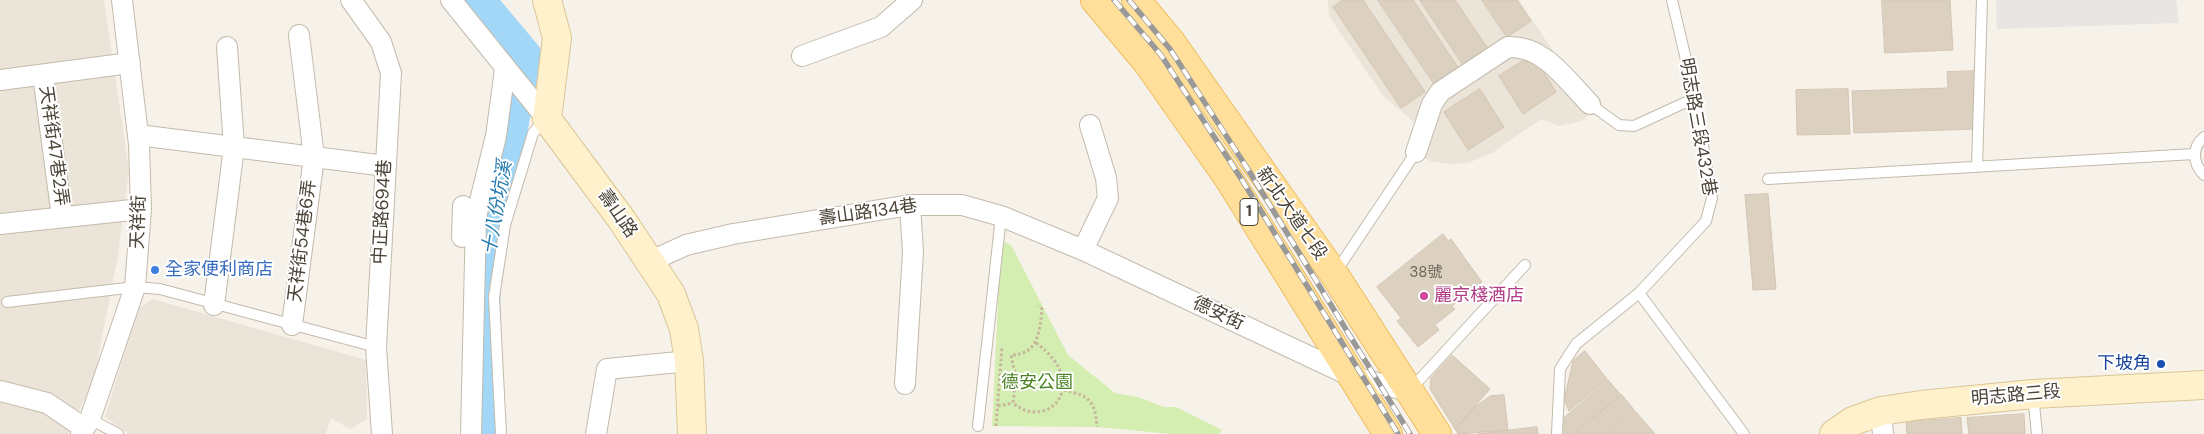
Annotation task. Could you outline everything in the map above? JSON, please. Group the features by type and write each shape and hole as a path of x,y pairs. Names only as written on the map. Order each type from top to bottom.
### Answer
{"main road":[{"name":"新北大道七段","path":"1095,0 1147,62 1229,179 1388,434"},
{"name":"新北大道七段","path":"1136,0 1171,42 1334,274 1437,434"}],"street":[{"name":"天祥街","path":"85,427 135,287 141,209 138,135 122,0"},
{"name":"中正路694巷","path":"351,0 380,42 391,73 376,347 382,434"},
{"path":"451,0 544,115"},
{"path":"544,115 557,38 547,0"},
{"path":"802,56 881,27 912,0"},
{"name":"天祥街54巷6弄","path":"292,326 314,157 300,35"},
{"path":"1416,152 1432,104 1440,92 1508,47 1521,46 1543,56 1590,104"},
{"path":"214,305 234,147 227,47"},
{"path":"0,80 130,63"},
{"path":"470,434 476,217 496,136 506,70"},
{"name":"天祥街47巷2弄","path":"43,75 62,217"},
{"name":"壽山路","path":"544,115 671,294 684,329 689,361 692,434"},
{"path":"1083,250 1108,198 1106,178 1090,125"},
{"path":"138,135 386,166"},
{"name":"壽山路134巷","path":"649,262 686,245 733,234 910,205 962,204 1001,216 1083,250"},
{"path":"905,384 914,252 910,205"},
{"path":"458,434 463,206"},
{"path":"0,224 141,209"},
{"name":"德安街","path":"1083,250 1353,377 1410,391"},
{"path":"596,434 607,368 689,361"},
{"name":"明志路三段","path":"1834,434 1853,421 1882,422 1921,405 2033,394 2204,385"},
{"path":"0,391 47,403 85,427"}],"lane":[{"name":"明志路三段432巷","path":"1557,434 1560,369 1576,344 1639,293 1706,221 1712,198 1695,98 1672,0"},
{"path":"1977,167 1982,0"},
{"path":"1590,104 1619,125 1634,126 1695,98"},
{"path":"501,434 495,288 505,225 533,133 544,115"},
{"path":"2204,137 2196,146 2194,154 2198,169 2204,175"},
{"path":"1334,274 1416,152"},
{"path":"1768,179 2194,154"},
{"path":"978,426 1001,216"},
{"path":"1410,391 1525,265"},
{"path":"7,302 135,287 160,289 292,326 376,347"},
{"path":"1639,293 1744,434"},
{"path":"2033,394 2037,434"},
{"path":"85,427 118,434"}],"path":[{"path":"1002,352 1019,355 1028,351 1036,343 1042,309 1038,306"},
{"path":"1013,403 1021,410 1041,412 1058,400 1064,390 1064,378 1059,364 1036,343"},
{"path":"1011,355 1016,379 1013,403"},
{"path":"1064,390 1078,393 1091,401 1096,410 1098,427"},
{"path":"998,406 1013,403"}],"shaded area":[{"path":"0,0 104,0 129,170 118,255 94,379 68,434 0,434"},
{"path":"1328,0 1519,0 1567,72 1601,104 1582,121 1559,126 1541,119 1492,153 1468,163 1449,164 1430,161 1410,146 1420,127 1383,96 1329,16"},
{"path":"1996,0 2176,0 2179,23 1997,29"},
{"path":"152,299 366,360 367,419 350,429 331,418 326,434 128,434 105,417 138,309"}],"green space":[{"name":"德安公園","path":"1001,241 1011,245 1068,355 1115,393 1138,397 1164,407 1176,407 1222,430 1219,434 1172,434 1097,427 992,426"}],"building":[{"path":"1343,0 1363,0 1425,92 1401,108 1333,7"},
{"path":"1378,0 1413,0 1459,69 1435,85"},
{"path":"1420,0 1455,0 1488,49 1464,66"},
{"path":"1482,0 1517,0 1531,21 1507,37"},
{"path":"1882,0 1950,0 1953,50 1885,53"},
{"path":"1533,55 1556,92 1523,114 1499,76"},
{"path":"1976,71 1978,129 1854,133 1852,91 1948,88 1947,72"},
{"path":"1480,89 1504,127 1468,150 1444,112"},
{"path":"1848,89 1850,134 1797,135 1796,90"},
{"path":"1768,194 1776,289 1753,290 1745,195"},
{"name":"麗京棧酒店","path":"1443,234 1448,241 1451,239 1482,282 1452,306 1455,309 1435,325 1439,330 1418,347 1397,321 1401,318 1377,287"},
{"path":"1585,351 1607,379 1569,411 1564,400 1573,361"},
{"path":"1452,355 1490,389 1455,429 1430,389 1431,378"},
{"path":"1608,380 1621,395 1573,434 1564,434 1564,418"},
{"path":"1504,395 1508,430 1458,434 1455,429 1475,407 1490,396"},
{"path":"1622,395 1635,411 1607,434 1575,434"},
{"path":"1636,412 1655,434 1609,434"},
{"path":"2024,414 2025,434 1969,434 1967,418"},
{"path":"1961,418 1962,434 1907,434 1906,422"},
{"path":"1537,427 1538,434 1478,434"}],"waterway":[{"name":"十八份坑溪","path":"480,0 526,55 485,277 485,434"}],"railway":[{"path":"1114,0 1161,55 1242,180 1398,434"},
{"path":"1129,0 1170,49 1249,171 1410,434"}],"place":[{"name":"全家便利商店","path":"155,270"},
{"name":"麗京棧酒店","path":"1424,296"},
{"name":"下坡角","path":"2161,364"}]}
